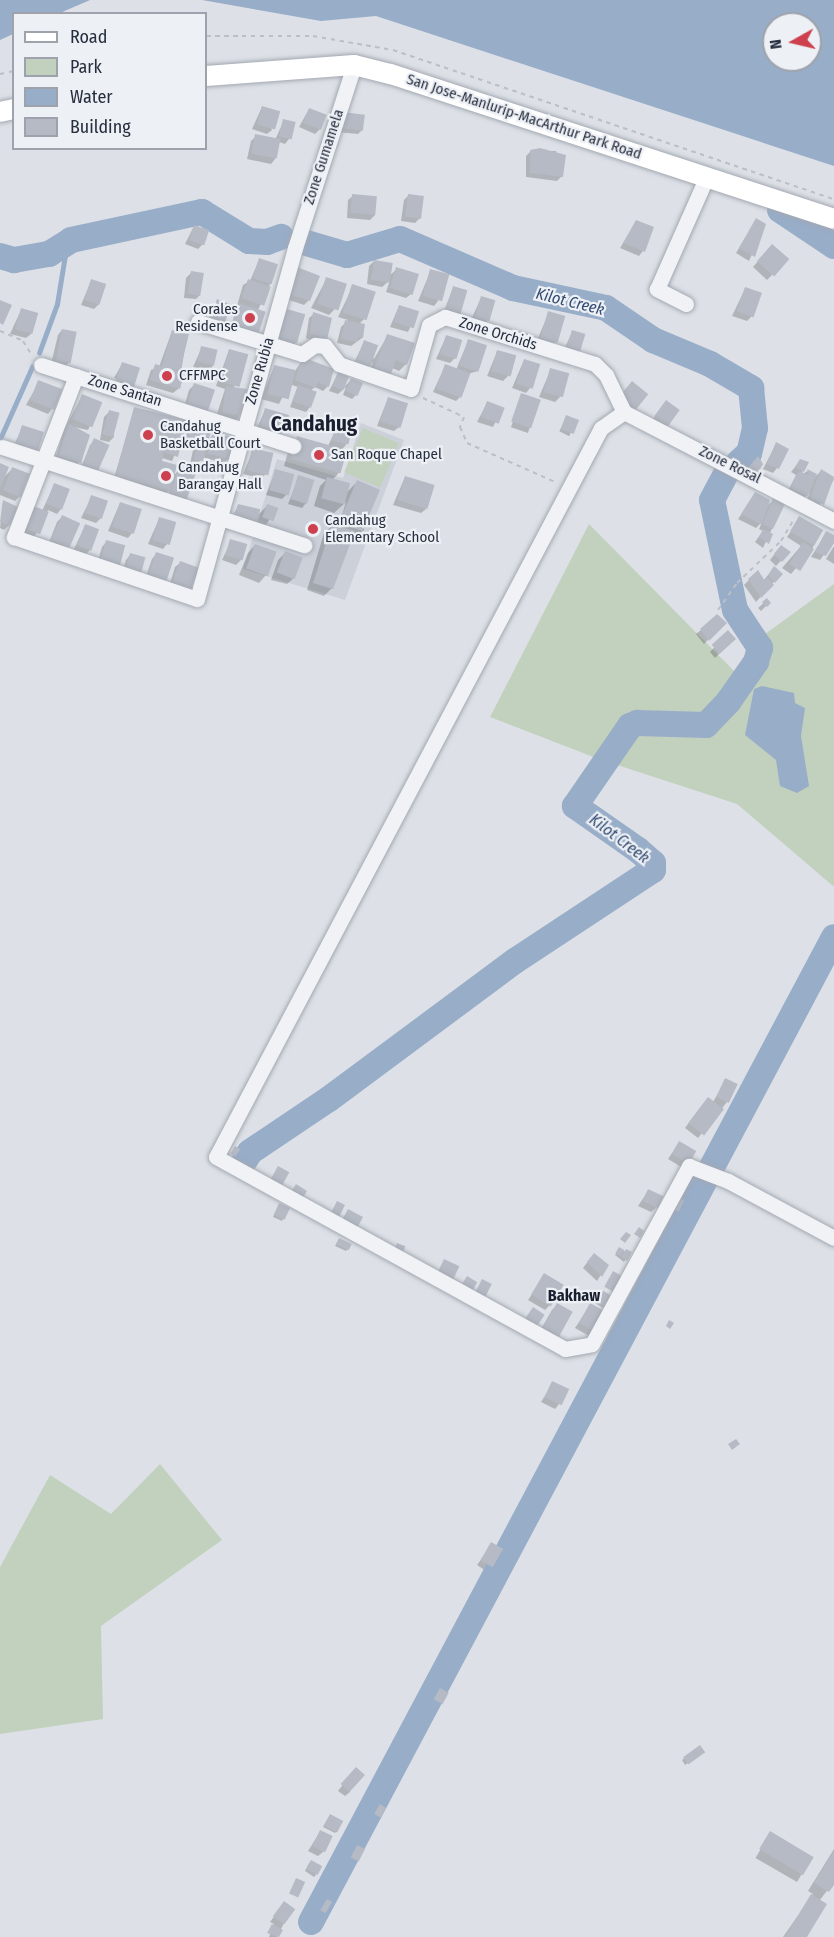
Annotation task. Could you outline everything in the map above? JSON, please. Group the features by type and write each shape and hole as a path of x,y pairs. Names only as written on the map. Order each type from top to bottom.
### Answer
{"main road":[{"name":"San Jose-Manlurip-MacArthur Park Road","path":"207,76 354,65 707,176 834,219"}],"street":[{"name":"Zone Gumamela","path":"295,248 354,65"},
{"path":"686,304 657,289 707,176"},
{"name":"Zone Rubia","path":"43,462 14,537 197,599 295,248"},
{"name":"Zone Orchids","path":"411,389 429,326 445,317 595,364 606,375 624,412"},
{"path":"198,322 302,354 315,345 325,346 339,364 411,389"},
{"name":"Zone Santan","path":"41,365 244,428 293,446"},
{"path":"43,462 76,376"},
{"path":"624,412 601,428 216,1157 565,1349 577,1350 591,1344 636,1269 684,1170 695,1167 728,1181 834,1238"},
{"name":"Zone Rosal","path":"624,412 767,483 803,506 834,521"},
{"path":"2,447 304,545"}],"path":[{"path":"0,331 23,341 41,365"},
{"path":"411,389 430,404 464,417 460,427 466,443 569,489"},
{"path":"718,610 737,583 781,541 803,506"}],"shaded area":[{"name":"Candahug Elementary School","path":"361,423 404,440 345,600 243,569 277,459 343,478"}],"green space":[{"path":"363,428 399,443 380,487 344,472"},
{"path":"589,524 738,675 698,721 635,714 625,720 596,758 490,717"},
{"path":"834,584 833,886 737,804 614,764 637,734 704,735 712,731 763,668 771,649 765,634"},
{"path":"160,1464 222,1540 101,1626 103,1719 0,1734 0,1567 50,1475 111,1514"}],"water":[{"path":"0,0 90,0 62,12 12,12 12,34 0,40"},
{"path":"202,0 834,0 834,166 376,16 321,21"},
{"path":"762,686 794,693 795,703 805,708 801,736 809,786 797,793 780,786 776,760 745,735 754,689"}],"building":[{"path":"262,106 280,111 275,130 257,124"},
{"path":"309,108 327,115 321,130 303,123"},
{"path":"342,112 365,115 363,131 340,128"},
{"path":"283,119 296,122 292,139 279,137"},
{"path":"255,134 281,139 277,159 251,154"},
{"path":"540,148 566,155 563,177 530,173 530,150"},
{"path":"352,194 377,196 375,215 350,213"},
{"path":"408,194 424,196 421,219 405,217"},
{"path":"756,218 766,224 755,257 739,248"},
{"path":"636,220 654,227 645,252 623,243"},
{"path":"194,225 209,230 204,245 189,240"},
{"path":"772,244 789,259 774,276 757,261"},
{"path":"259,258 278,264 272,284 253,278"},
{"path":"374,260 393,263 390,283 371,280"},
{"path":"297,267 320,276 310,301 289,294"},
{"path":"396,267 419,274 413,295 390,288"},
{"path":"430,269 449,274 442,301 423,296"},
{"path":"191,271 204,273 200,296 187,294"},
{"path":"326,277 347,284 338,310 317,304"},
{"path":"91,279 106,284 99,305 84,300"},
{"path":"248,279 271,287 264,306 241,298"},
{"path":"352,284 376,292 367,320 343,313"},
{"path":"453,286 467,290 460,316 446,312"},
{"path":"745,287 762,293 754,317 737,312"},
{"path":"481,296 495,300 489,321 475,317"},
{"path":"217,299 232,305 222,328 208,322"},
{"path":"0,300 12,305 3,325 0,323"},
{"name":"Corales Residense","path":"239,303 266,312 259,334 232,325"},
{"path":"399,305 419,311 414,328 394,322"},
{"path":"21,308 38,313 32,334 15,329"},
{"path":"287,309 305,314 297,343 279,338"},
{"path":"548,311 565,316 558,343 540,338"},
{"path":"313,312 332,318 327,340 310,333"},
{"path":"345,320 365,324 363,338 358,337 357,342 341,339"},
{"path":"62,329 77,332 71,363 56,360"},
{"path":"172,330 189,334 180,370 169,368 184,373 180,389 150,380 155,364 162,366"},
{"path":"572,330 585,334 580,352 566,348"},
{"path":"387,334 415,343 407,365 396,360 391,374 374,369"},
{"path":"446,335 462,340 456,359 440,354"},
{"path":"468,339 487,345 478,372 459,366"},
{"path":"364,340 378,345 370,368 356,363"},
{"path":"201,346 218,350 214,365 197,362"},
{"path":"229,349 248,354 240,387 220,382"},
{"path":"497,350 516,355 511,376 491,371"},
{"path":"302,357 334,369 329,387 318,382 316,388 295,380"},
{"path":"524,359 540,364 533,389 516,384"},
{"path":"122,362 140,368 134,387 116,381"},
{"path":"445,364 470,373 461,398 436,388"},
{"path":"274,365 295,370 289,399 267,394"},
{"path":"550,368 569,373 563,397 544,392"},
{"path":"338,372 349,377 343,391 332,386"},
{"path":"351,378 363,383 357,396 346,391"},
{"path":"38,380 62,389 54,410 30,401"},
{"path":"632,381 648,394 634,412 618,399"},
{"path":"194,383 215,390 208,413 187,406"},
{"path":"298,385 317,392 311,408 292,401"},
{"path":"226,386 247,389 243,416 222,413"},
{"path":"521,393 541,400 531,428 511,421"},
{"path":"82,394 102,402 92,427 72,419"},
{"path":"388,397 408,403 400,428 380,422"},
{"path":"666,400 680,410 668,426 654,416"},
{"path":"487,401 505,408 499,424 481,417"},
{"name":"Candahug Basketball Court","path":"134,407 187,420 178,457 164,452 162,461 177,465 170,492 115,476"},
{"path":"265,408 289,415 284,432 260,425"},
{"path":"109,410 120,413 113,437 103,434"},
{"path":"566,415 579,420 574,434 561,429"},
{"path":"68,423 90,435 81,463 58,456"},
{"path":"22,425 44,432 38,451 16,444"},
{"path":"335,427 352,431 348,444 332,441"},
{"path":"189,428 199,430 196,443 187,441"},
{"path":"200,429 211,431 203,461 194,460"},
{"path":"213,432 236,438 230,459 207,453"},
{"name":"San Roque Chapel","path":"297,436 347,450 340,473 290,459"},
{"path":"94,438 110,445 97,473 81,466"},
{"path":"776,442 789,449 779,469 767,464"},
{"path":"252,448 273,453 268,475 247,470"},
{"path":"758,456 763,464 756,476 747,469"},
{"path":"800,459 809,462 804,472 795,467"},
{"path":"0,463 9,467 0,489"},
{"path":"12,467 30,474 21,497 3,490"},
{"path":"179,467 196,473 187,499 170,493"},
{"path":"275,469 294,474 289,495 269,490"},
{"path":"807,469 817,474 808,496 790,488 799,471 809,475"},
{"path":"821,469 834,477 824,505 810,498"},
{"path":"298,475 314,480 307,504 291,499"},
{"path":"405,476 435,485 427,509 398,500"},
{"path":"327,477 350,483 344,504 321,498"},
{"path":"357,480 380,490 362,531 339,521"},
{"path":"54,483 70,489 62,510 46,504"},
{"path":"755,492 770,500 762,525 741,514"},
{"path":"91,495 108,501 102,519 85,513"},
{"path":"773,498 785,504 773,529 763,524"},
{"path":"3,500 18,507 10,526 0,522"},
{"path":"120,502 142,509 134,534 112,527"},
{"path":"238,504 260,509 257,525 234,520"},
{"path":"267,504 278,508 273,521 262,517"},
{"path":"31,505 49,512 40,534 22,527"},
{"path":"62,515 80,523 69,548 51,540"},
{"path":"799,516 823,530 814,546 790,532"},
{"path":"159,517 176,522 170,545 152,540"},
{"path":"85,524 99,529 91,551 77,546"},
{"path":"332,524 355,531 333,589 313,583"},
{"path":"763,529 773,534 769,544 759,537"},
{"path":"826,531 834,535 834,543 826,556 815,552"},
{"path":"230,539 247,544 243,560 225,555"},
{"path":"106,540 125,545 119,568 100,563"},
{"path":"803,542 814,549 800,571 789,564"},
{"path":"255,544 277,552 268,576 246,568"},
{"path":"781,545 791,552 782,562 774,554"},
{"path":"285,551 303,558 294,579 277,572"},
{"path":"156,552 174,558 166,583 148,577"},
{"path":"130,553 145,557 141,573 126,568"},
{"path":"180,561 199,568 190,592 171,585"},
{"path":"774,566 783,574 775,583 768,575"},
{"path":"758,570 765,581 767,577 774,585 761,598 748,579"},
{"path":"767,598 771,603 767,607 762,602"},
{"path":"717,614 727,623 709,641 700,629"},
{"path":"728,630 736,639 720,654 712,645"},
{"path":"725,1078 738,1084 729,1103 716,1097"},
{"path":"708,1097 724,1109 704,1135 688,1123"},
{"path":"679,1141 696,1151 689,1164 672,1154"},
{"path":"235,1146 240,1149 236,1157 230,1154"},
{"path":"278,1166 289,1172 280,1190 268,1183"},
{"path":"296,1184 307,1191 301,1200 290,1193"},
{"path":"648,1189 663,1196 658,1208 643,1201"},
{"path":"678,1197 684,1200 678,1212 672,1209"},
{"path":"337,1201 345,1205 339,1217 331,1213"},
{"path":"279,1203 290,1208 285,1220 274,1215"},
{"path":"348,1209 363,1217 355,1231 340,1223"},
{"path":"639,1227 644,1231 640,1238 634,1234"},
{"path":"626,1232 631,1235 625,1243 620,1239"},
{"path":"339,1238 352,1244 349,1250 336,1244"},
{"path":"397,1243 405,1246 401,1256 393,1253"},
{"path":"619,1247 624,1250 621,1256 615,1253"},
{"path":"626,1249 632,1252 627,1261 621,1257"},
{"path":"594,1253 609,1265 602,1277 587,1262"},
{"path":"444,1259 459,1266 453,1280 438,1273"},
{"path":"613,1271 624,1277 616,1293 604,1287"},
{"path":"544,1273 564,1285 551,1306 531,1294"},
{"path":"467,1276 477,1282 471,1292 461,1286"},
{"path":"482,1279 492,1284 485,1296 476,1291"},
{"path":"602,1290 612,1296 606,1307 595,1301"},
{"path":"557,1303 573,1312 556,1341 541,1333"},
{"path":"590,1303 606,1312 595,1332 579,1323"},
{"path":"533,1307 545,1315 533,1331 522,1324"},
{"path":"669,1320 674,1323 670,1329 666,1326"},
{"path":"552,1381 569,1389 562,1405 544,1397"},
{"path":"736,1439 740,1444 732,1450 728,1444"},
{"path":"491,1542 503,1549 493,1567 480,1560"},
{"path":"440,1688 449,1693 442,1704 434,1699"},
{"path":"700,1745 705,1752 688,1765 683,1757"},
{"path":"356,1767 365,1775 350,1792 341,1784"},
{"path":"380,1804 386,1808 381,1818 374,1814"},
{"path":"330,1814 343,1821 337,1833 324,1825"},
{"path":"320,1830 333,1836 325,1852 312,1846"},
{"path":"770,1831 814,1857 803,1875 759,1849"},
{"path":"357,1845 365,1849 359,1862 351,1857"},
{"path":"834,1851 834,1885 829,1892 814,1883"},
{"path":"311,1860 322,1866 318,1875 306,1869"},
{"path":"296,1878 305,1882 298,1898 289,1894"},
{"path":"811,1894 827,1904 807,1937 785,1937"},
{"path":"327,1899 332,1902 325,1913 320,1910"},
{"path":"284,1901 295,1909 284,1925 273,1916"},
{"path":"272,1924 283,1930 279,1937 267,1933"}],"waterway":[{"path":"780,210 834,246"},
{"name":"Kilot Creek","path":"0,256 14,260 49,254 71,240 202,212 249,241 267,242 281,237"},
{"name":"Kilot Creek","path":"303,242 347,255 400,239 513,288 606,308 653,340 710,364 751,388 755,428 749,453 738,463"},
{"path":"39,353 57,304 67,243"},
{"path":"0,439 32,367"},
{"name":"Kilot Creek","path":"245,1160 250,1152 329,1099 515,961 653,870 653,863 638,850 575,806 630,726 637,723 706,725 728,702 756,662 760,648 735,610 712,500 727,472"},
{"path":"311,1922 834,937"}],"place":[{"name":"Corales Residense","path":"250,318"},
{"name":"CFFMPC","path":"167,376"},
{"name":"Candahug Basketball Court","path":"148,435"},
{"name":"San Roque Chapel","path":"319,455"},
{"name":"Candahug Barangay Hall","path":"166,476"},
{"name":"Candahug Elementary School","path":"313,529"}],"district":[{"name":"Candahug","path":"314,424"},
{"name":"Bakhaw","path":"574,1296"}]}
